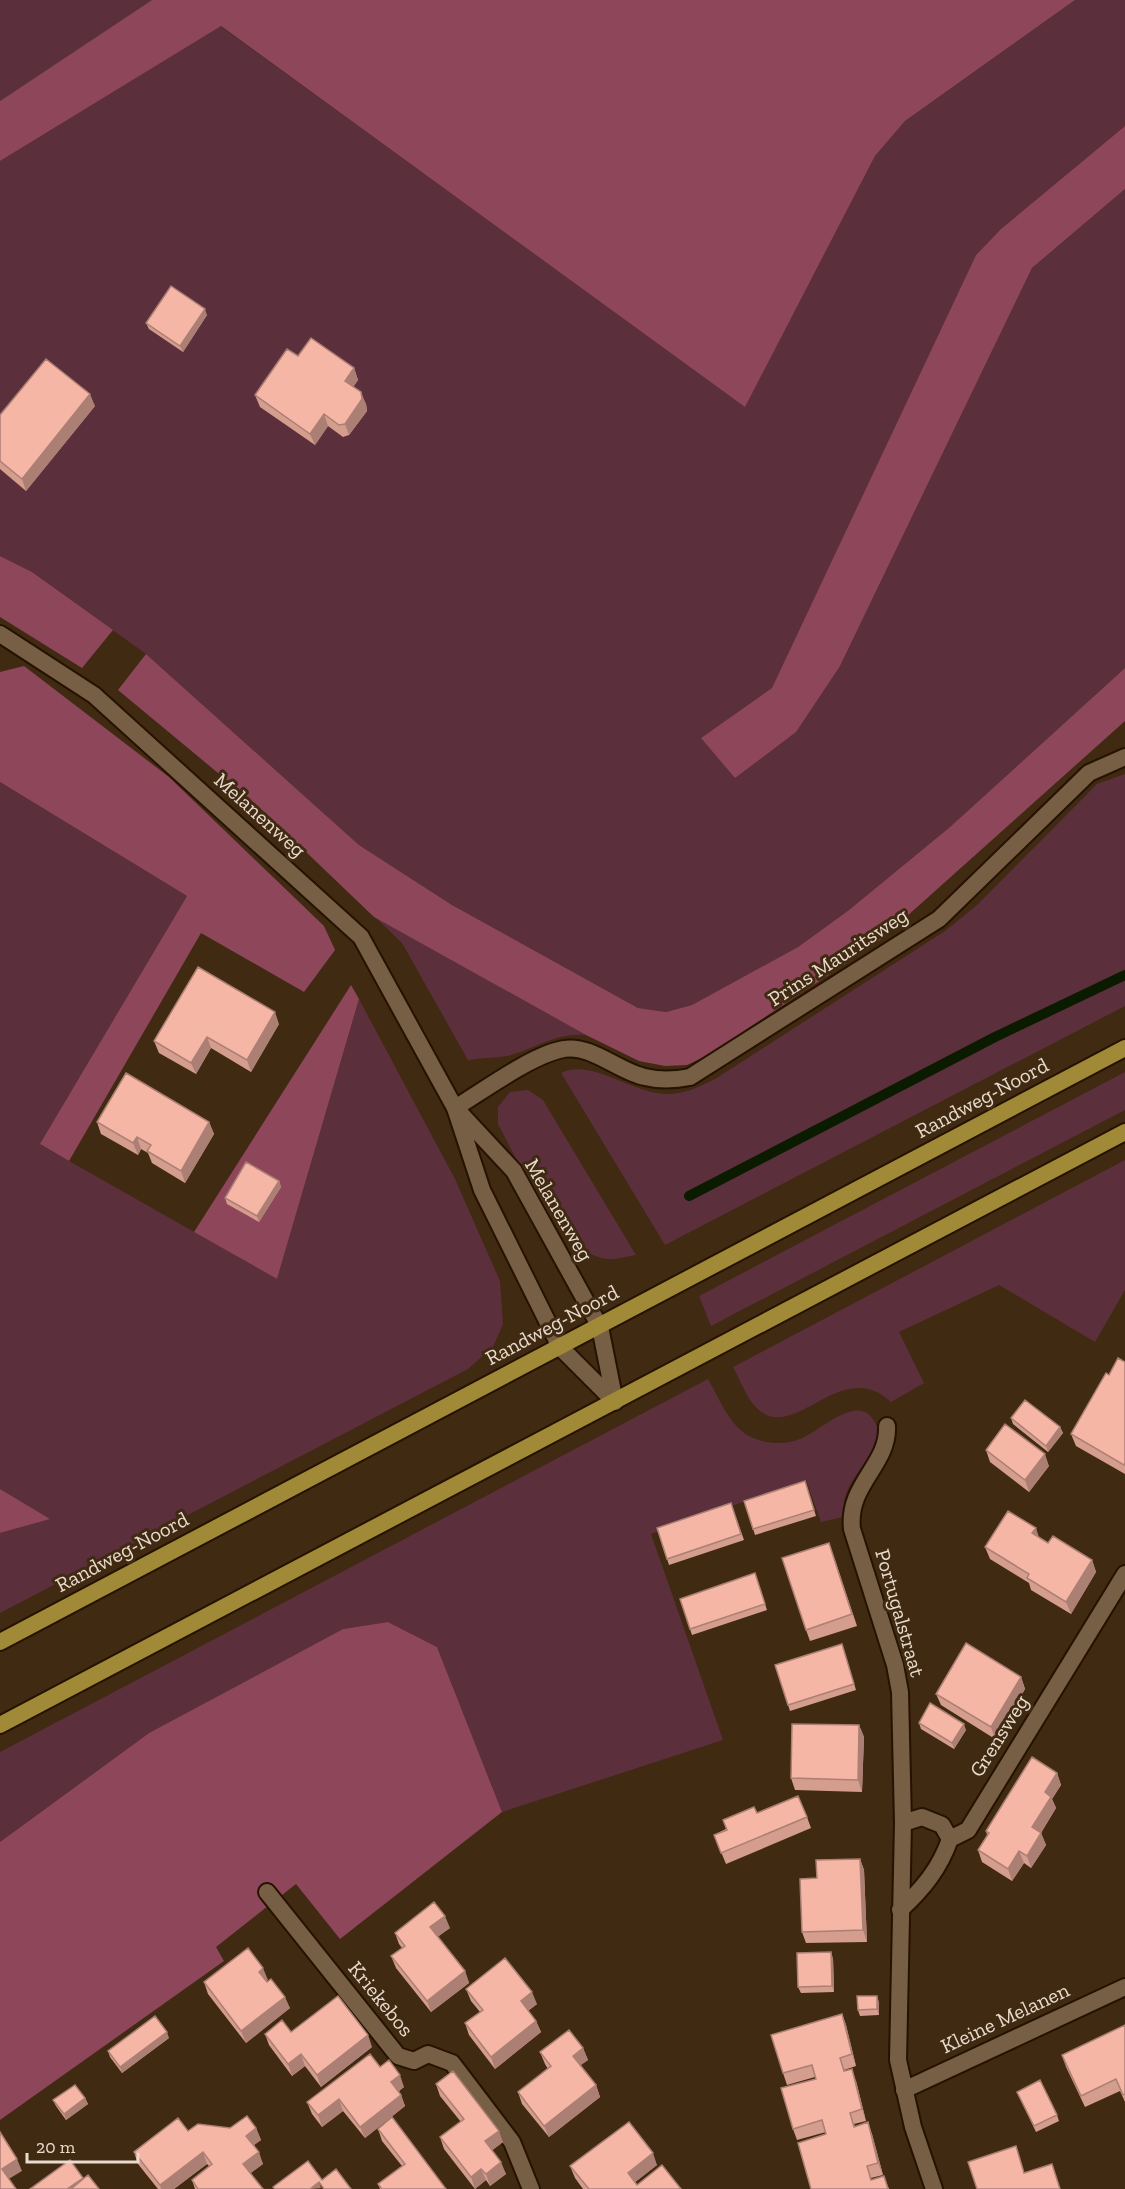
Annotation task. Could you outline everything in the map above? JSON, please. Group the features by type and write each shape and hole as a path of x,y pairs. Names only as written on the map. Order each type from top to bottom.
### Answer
{"main road":[{"name":"Randweg-Noord","path":"0,1642 1125,1048"},
{"path":"0,1725 1125,1132"}],"street":[{"name":"Melanenweg","path":"0,633 94,695 361,937 455,1108 482,1190 560,1347 615,1402"},
{"name":"Prins Mauritsweg","path":"455,1108 533,1061 565,1049 573,1049 643,1077 669,1081 690,1077 939,919 1089,773 1125,757"},
{"name":"Melanenweg","path":"455,1108 514,1171 600,1327 615,1402"},
{"name":"Portugalstraat","path":"887,1426 885,1446 854,1499 850,1514 852,1529 895,1665 900,1692 903,1823 898,2060 913,2127 934,2189"},
{"name":"Grensweg","path":"950,1839 968,1830 1125,1574"},
{"path":"900,1910 920,1892 943,1860 950,1839 942,1825 922,1817 903,1823"},
{"name":"Kriekebos","path":"267,1892 398,2056 414,2061 428,2054 452,2062 512,2142 531,2189"},
{"name":"Kleine Melanen","path":"904,2090 1125,1987"}],"shaded area":[{"path":"0,0 152,0 0,101"},
{"path":"152,0 1075,0 905,121 875,156 745,407 221,26 0,161 0,101"},
{"path":"1075,0 1125,0 1125,126 1001,229 976,255 772,689 701,738 840,666 1032,268 1125,189 1125,668 950,827 849,910 798,947 692,1005 666,1012 638,1008 452,905 359,845 146,654 32,572 0,556 0,161 220,26 745,406 875,156 905,121"},
{"path":"1125,126 1125,189 1032,268 840,666 796,732 735,778 701,738 772,688 976,255 1001,229"},
{"path":"0,556 32,572 113,630 82,668 0,617"},
{"path":"146,654 359,845 452,905 638,1008 666,1012 692,1005 798,947 849,910 950,827 1125,668 1125,721 877,943 706,1056 687,1065 665,1066 639,1061 586,1035 374,917 259,807 118,690"},
{"path":"24,666 169,777 324,926 335,950 304,992 201,933 69,1161 40,1144 187,896 0,782 0,672"},
{"path":"1125,774 1125,1006 665,1245 561,1073 586,1070 640,1089 667,1094 686,1091 715,1079 945,931 977,905 1097,784"},
{"path":"0,782 187,896 41,1145 277,1279 359,999 455,1179 500,1281 503,1324 493,1347 468,1369 0,1613 0,1533 49,1519 0,1489"},
{"path":"375,917 586,1035 555,1038 507,1056 468,1060 402,943"},
{"path":"351,985 359,999 277,1279 194,1232"},
{"path":"1125,1072 1125,1110 711,1326 699,1296"},
{"path":"528,1090 543,1100 636,1255 608,1259 590,1253 558,1225 543,1205 498,1124 498,1107 510,1092"},
{"path":"1125,1160 1125,1290 1095,1342 999,1285 899,1332 924,1383 891,1402 873,1390 855,1388 838,1392 789,1415 774,1417 755,1407 733,1367"},
{"path":"708,1379 737,1426 751,1437 763,1441 776,1443 794,1441 837,1417 856,1411 865,1412 872,1418 878,1432 873,1450 849,1487 844,1500 843,1517 821,1522 806,1480 651,1534 723,1740 502,1812 437,1647 388,1622 343,1629 149,1733 0,1842 0,1752"},
{"path":"0,1489 50,1519 0,1533"},
{"path":"388,1622 437,1647 502,1812 340,1939 296,1884 216,1947 224,1961 0,2120 0,1842 149,1733 343,1629"}],"building":[{"path":"171,286 205,309 180,346 146,323"},
{"path":"311,338 354,368 345,381 361,392 362,399 345,424 339,425 324,414 310,434 255,395 287,349 298,356"},
{"path":"46,359 90,394 22,479 0,461 0,415"},
{"path":"198,967 275,1012 247,1060 207,1037 191,1063 154,1041"},
{"path":"126,1073 209,1122 181,1171 147,1151 151,1145 137,1137 133,1143 97,1122"},
{"path":"246,1162 279,1181 257,1216 225,1198"},
{"path":"1118,1358 1125,1362 1124,1465 1071,1434 1106,1373 1109,1375"},
{"path":"1025,1400 1060,1427 1046,1446 1011,1418"},
{"path":"1005,1424 1045,1454 1025,1480 986,1450"},
{"path":"805,1481 814,1510 753,1529 744,1501"},
{"path":"731,1503 741,1534 667,1559 657,1528"},
{"path":"1008,1511 1036,1528 1032,1533 1048,1543 1053,1536 1092,1560 1066,1602 1027,1578 1029,1574 985,1547"},
{"path":"829,1543 852,1614 806,1630 782,1558"},
{"path":"755,1573 765,1604 690,1629 680,1599"},
{"path":"966,1643 1021,1677 991,1727 936,1694"},
{"path":"842,1644 854,1684 788,1705 775,1665"},
{"path":"930,1703 964,1724 952,1743 919,1723"},
{"path":"792,1724 859,1725 858,1780 791,1778"},
{"path":"1032,1757 1057,1773 1045,1792 1051,1797 1032,1827 1041,1833 1027,1856 1019,1851 1008,1869 978,1850 989,1833 986,1831"},
{"path":"798,1796 807,1817 721,1853 714,1835 727,1830 723,1820 754,1807 757,1813"},
{"path":"860,1859 863,1930 802,1932 800,1879 817,1878 816,1860"},
{"path":"434,1902 445,1916 430,1927 465,1971 427,2001 391,1956 405,1946 395,1933"},
{"path":"248,1948 263,1968 259,1972 267,1982 271,1979 285,1997 241,2031 204,1982"},
{"path":"831,1952 832,1986 798,1987 797,1953"},
{"path":"505,1958 532,1992 521,2001 536,2021 491,2057 465,2023 483,2010 466,1989"},
{"path":"338,1996 368,2035 317,2075 301,2054 288,2064 265,2034 282,2020 291,2032"},
{"path":"857,1996 877,1996 877,2009 858,2010"},
{"path":"842,2014 852,2054 840,2058 844,2071 852,2069 862,2109 850,2113 854,2127 868,2122 878,2163 867,2166 871,2180 884,2176 888,2189 811,2189 798,2143 826,2134 822,2120 793,2129 781,2088 816,2079 812,2065 783,2073 771,2035"},
{"path":"155,2016 167,2032 120,2067 108,2051"},
{"path":"1125,2025 1125,2094 1123,2095 1116,2079 1081,2096 1062,2055"},
{"path":"569,2030 583,2048 573,2056 596,2085 544,2126 518,2092 551,2066 540,2052"},
{"path":"370,2054 380,2067 389,2060 400,2075 391,2082 401,2095 360,2127 339,2099 318,2115 307,2102"},
{"path":"453,2071 499,2131 485,2141 501,2162 486,2174 481,2169 471,2177 440,2137 464,2119 436,2084"},
{"path":"1040,2080 1057,2115 1034,2126 1017,2092"},
{"path":"75,2085 85,2098 64,2114 53,2100"},
{"path":"247,2116 256,2128 246,2136 259,2152 243,2164 263,2189 198,2189 192,2180 212,2164 203,2152 160,2185 134,2152 178,2118 188,2131 198,2124 230,2128"},
{"path":"392,2117 446,2189 382,2189 378,2184 405,2164 378,2129"},
{"path":"629,2122 653,2153 628,2173 637,2185 662,2165 681,2189 589,2189 570,2166"},
{"path":"0,2132 17,2159 2,2169 16,2189 0,2189"},
{"path":"1016,2146 1024,2173 1052,2164 1060,2189 977,2189 968,2162"},
{"path":"70,2160 83,2178 67,2189 30,2189"},
{"path":"308,2161 322,2180 336,2169 351,2189 324,2189 319,2182 310,2189 275,2189 273,2187"},
{"path":"88,2175 99,2189 71,2189"}],"waterway":[{"path":"689,1196 995,1037 1125,975"}]}
